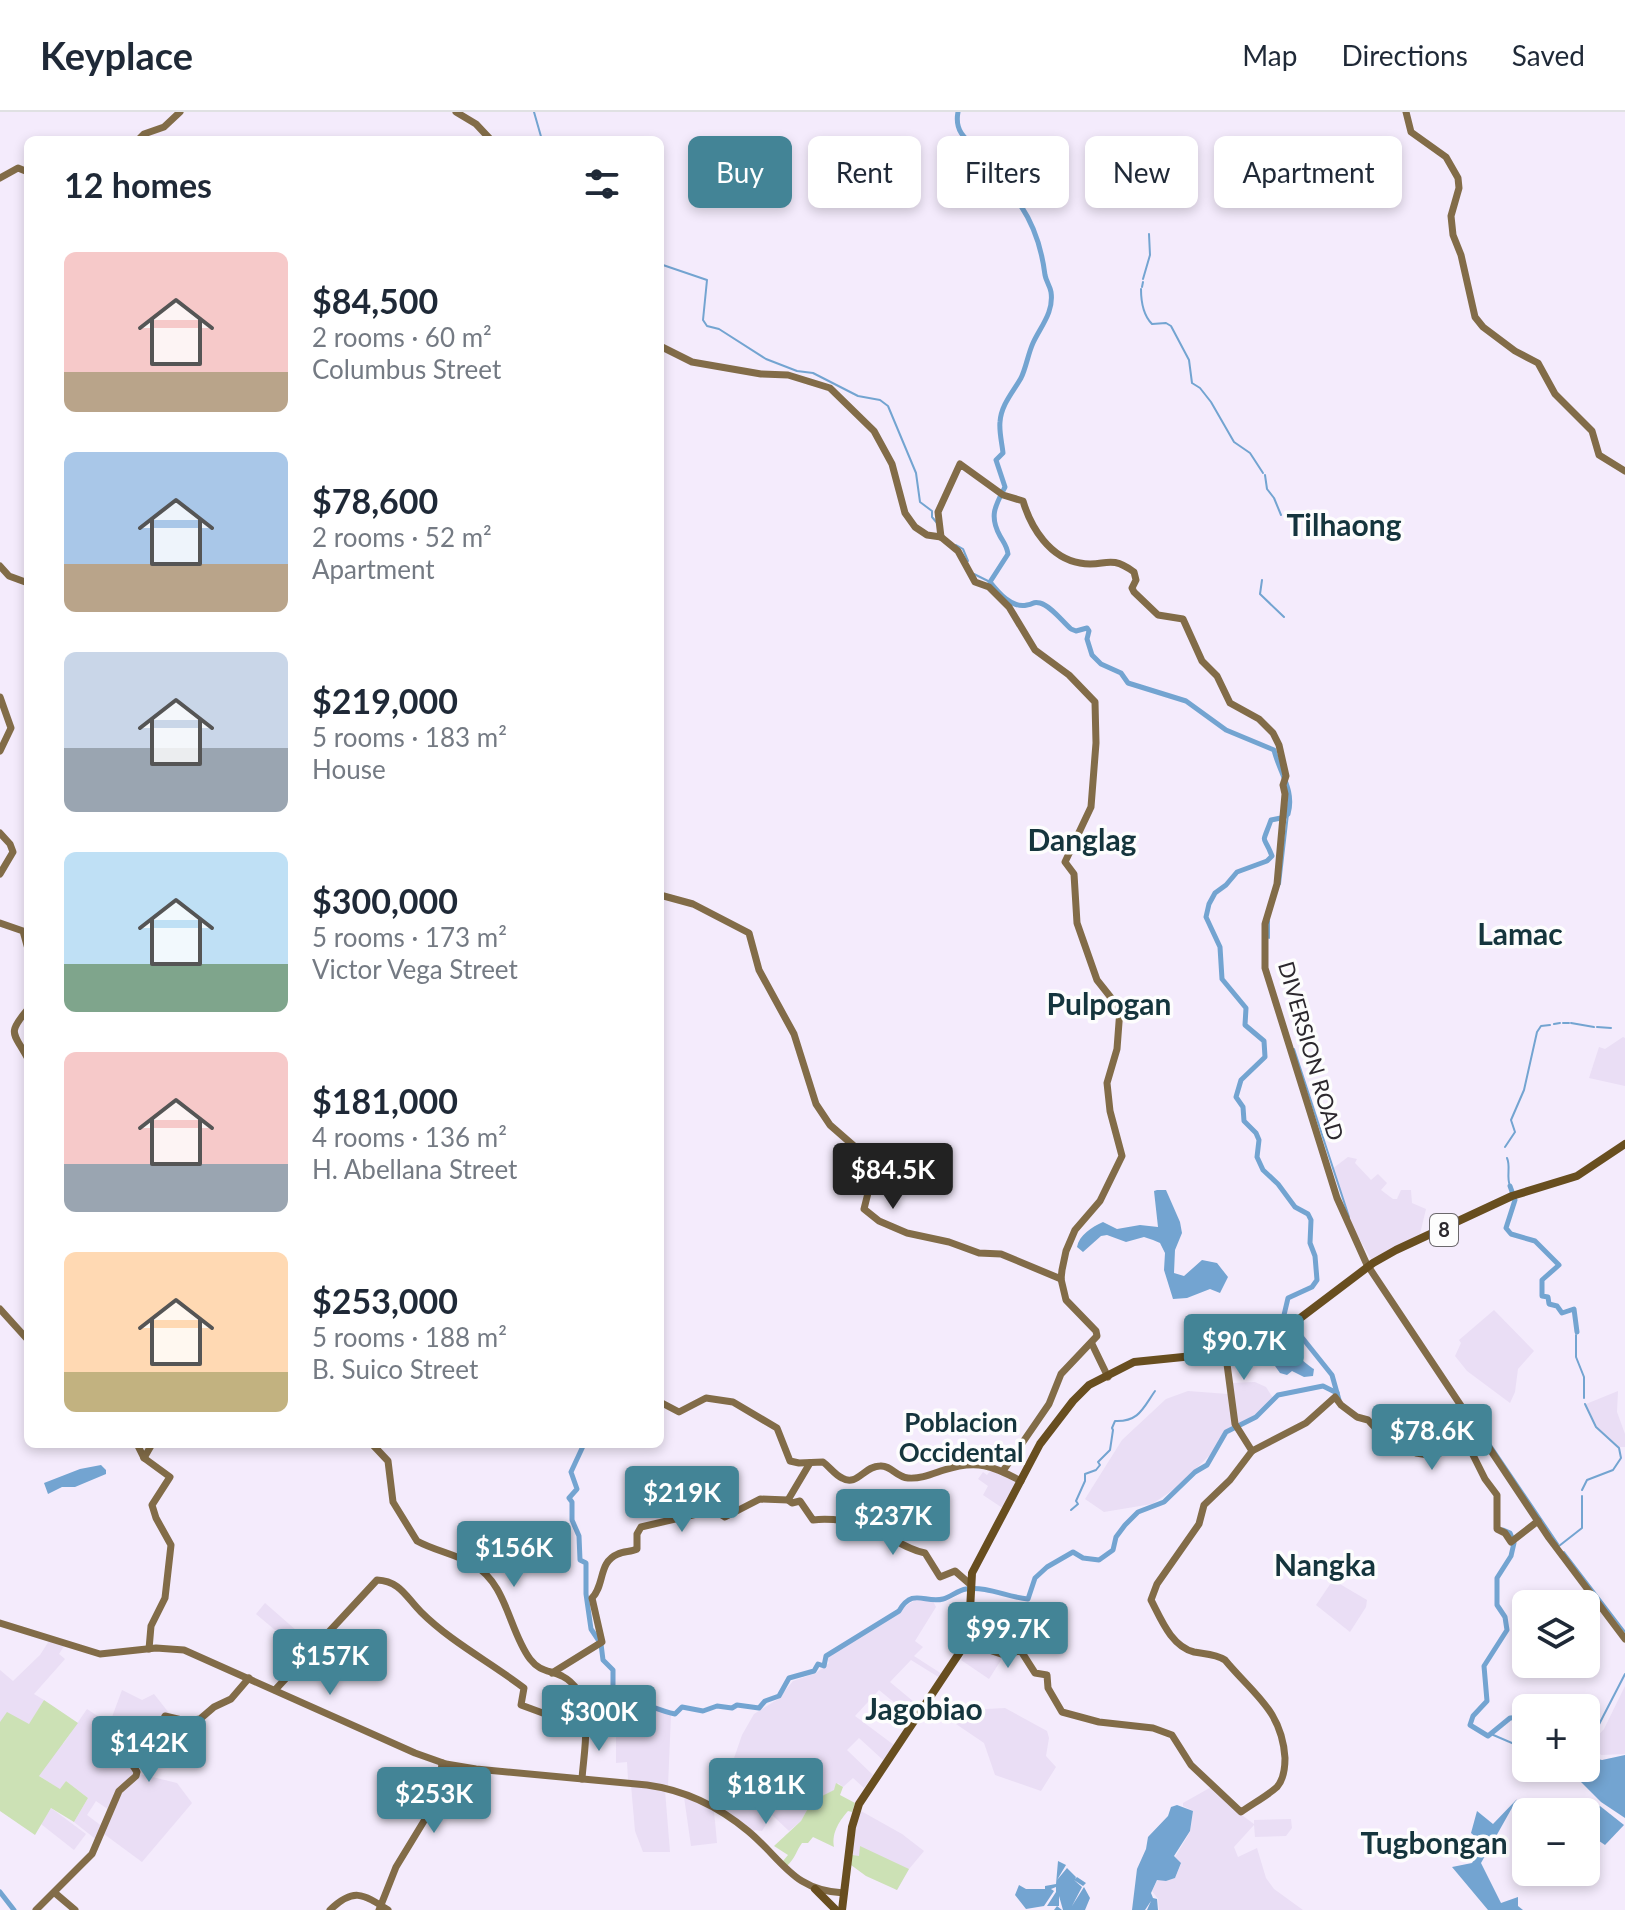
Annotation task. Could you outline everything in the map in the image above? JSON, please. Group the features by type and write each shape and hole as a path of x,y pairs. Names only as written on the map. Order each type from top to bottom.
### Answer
{"main road":[{"name":"8","path":"839,1910 852,1827 859,1804 965,1642 972,1585 1021,1481 1046,1438 1074,1402 1107,1376 1137,1364 1264,1342 1292,1326 1371,1266 1514,1196 1575,1179 1625,1146"},
{"name":"8","path":"972,1585 1046,1438"},
{"path":"815,1889 839,1910"}],"street":[{"path":"142,136 164,127 180,112"},
{"path":"456,112 476,124 487,136"},
{"path":"1406,112 1411,132 1446,157 1458,178 1459,188 1451,216 1453,235 1461,255 1475,317 1483,327 1515,351 1538,363 1555,394 1592,431 1599,455 1625,471"},
{"path":"0,178 18,168 24,170"},
{"path":"664,348 692,362 761,374 788,375 830,388 870,426 880,442 892,464 906,517 921,532 941,537 961,554 975,582 989,587 1009,607 1035,650 1067,673 1095,702 1097,732 1090,811 1065,862 1075,879 1078,929 1099,984 1120,1012 1117,1049 1107,1083 1110,1111 1122,1156 1100,1201 1075,1230 1066,1251 1061,1279 1066,1300 1096,1331 1097,1336 1061,1374 1049,1404 1003,1471"},
{"name":"DIVERSION ROAD","path":"941,537 940,504 960,464 1000,493 1023,501 1031,524 1048,546 1070,560 1082,564 1113,561 1125,566 1135,576 1134,592 1158,615 1183,619 1202,661 1217,676 1230,703 1259,719 1273,733 1279,745 1285,794 1279,866 1265,924 1265,968 1337,1198 1371,1266 1538,1521 1625,1639"},
{"path":"0,566 9,576 24,582"},
{"path":"0,697 11,728 0,751"},
{"path":"0,833 13,852 0,874"},
{"path":"664,896 693,904 749,933 759,970 794,1034 816,1104 830,1125 862,1153 848,1177 869,1195 864,1209 879,1221 899,1230 960,1245 979,1253 1001,1254 1061,1279"},
{"path":"0,923 23,931 24,935"},
{"path":"24,1014 13,1030 24,1053"},
{"path":"0,1309 24,1336"},
{"path":"1092,1344 1107,1376"},
{"path":"1224,1350 1232,1420 1252,1451"},
{"path":"965,1642 1001,1654 1021,1651 1035,1673 1047,1675 1048,1691 1062,1712 1099,1722 1153,1728 1172,1735 1191,1765 1241,1812 1278,1786 1285,1772 1283,1740 1276,1719 1262,1699 1225,1660 1186,1649 1172,1638 1151,1602 1157,1584 1199,1524 1204,1505 1230,1480 1252,1451 1298,1427 1335,1397 1357,1417 1368,1420 1378,1431 1416,1453 1435,1456 1457,1443 1468,1448 1497,1495 1497,1529 1513,1541 1538,1521"},
{"path":"664,1404 679,1412 706,1398 733,1402 777,1428 790,1461 823,1462 838,1477 848,1481 878,1466 886,1467 896,1475 918,1478 977,1464 990,1465 1021,1481"},
{"path":"1032,1429 1046,1438"},
{"path":"139,1448 144,1458 170,1477 152,1505 171,1545 165,1598 151,1626 149,1649"},
{"path":"144,1458 150,1448"},
{"path":"376,1448 388,1461 393,1502 417,1541 477,1566 496,1588 531,1661 542,1671 560,1675 579,1691 585,1724 582,1779"},
{"path":"788,1500 810,1463"},
{"path":"552,1673 601,1643 592,1598 599,1591 603,1568 615,1555 636,1551 637,1534 641,1527 714,1510 725,1517 760,1499 801,1502 813,1520 858,1523 872,1528 912,1550 925,1553 939,1576 954,1571 972,1585"},
{"path":"275,1690 377,1580 395,1584 432,1623 524,1688 521,1705 559,1719 585,1724"},
{"path":"0,1623 98,1654 149,1649 184,1650 442,1763 473,1769 654,1786 697,1799 746,1829 795,1875 815,1889 844,1893"},
{"path":"36,1910 92,1854 119,1791 137,1774 124,1747 164,1737 162,1722 165,1716 186,1721 203,1718 214,1707 231,1699 249,1678"},
{"path":"330,1910 348,1894 383,1908 399,1861 438,1798 442,1763"},
{"path":"55,1893 75,1910"}],"shaded area":[{"path":"1623,1037 1625,1086 1589,1078 1599,1047 1605,1049"},
{"path":"1348,1157 1357,1159 1355,1163 1371,1180 1378,1174 1387,1183 1381,1190 1393,1199 1397,1199 1401,1190 1411,1190 1412,1203 1426,1209 1420,1234 1371,1259 1352,1226 1332,1169"},
{"path":"1494,1310 1534,1351 1518,1369 1510,1403 1467,1371 1455,1356 1461,1343 1459,1340"},
{"path":"1255,1382 1266,1387 1273,1398 1238,1427 1230,1383"},
{"path":"1188,1391 1228,1394 1234,1427 1225,1431 1212,1453 1176,1488 1152,1504 1104,1512 1085,1499 1122,1440 1166,1399"},
{"path":"1618,1391 1617,1412 1625,1434 1625,1447 1619,1447 1597,1427 1586,1404"},
{"path":"993,1467 1019,1482 1004,1509 983,1495 988,1486 978,1479 983,1472 987,1475"},
{"path":"1333,1580 1367,1600 1366,1607 1350,1632 1316,1605"},
{"path":"918,1598 933,1601 936,1607 915,1641 923,1647 914,1656 942,1674 940,1678 911,1660 890,1682 920,1707 913,1718 879,1690 855,1716 894,1745 883,1760 859,1738 847,1750 873,1775 864,1788 853,1778 843,1787 838,1783 835,1790 812,1801 801,1821 789,1831 772,1815 762,1831 755,1830 753,1833 722,1810 732,1764 742,1735 754,1714 778,1699 793,1681 816,1673 829,1663 827,1658"},
{"path":"265,1603 313,1645 300,1661 277,1640 281,1635 256,1614"},
{"path":"49,1641 64,1646 59,1654 65,1659 34,1694 44,1700 30,1724 63,1744 87,1709 102,1719 112,1717 122,1690 142,1700 154,1694 169,1713 164,1715 163,1734 117,1746 135,1772 109,1810 96,1801 87,1815 103,1827 98,1841 74,1822 88,1798 66,1781 61,1790 19,1763 0,1740 0,1670 13,1681 40,1655"},
{"path":"969,1645 1003,1657 989,1679 961,1660"},
{"path":"1625,1686 1625,1754 1601,1755 1600,1733"},
{"path":"971,1706 1005,1708 1047,1731 1046,1756 1056,1767 1041,1791 995,1775 984,1743 956,1724"},
{"path":"652,1709 671,1715 668,1786 628,1780 627,1762 616,1763 616,1736 624,1722 643,1722"},
{"path":"140,1774 177,1783 192,1803 142,1862 104,1834 118,1797"},
{"path":"631,1785 665,1790 670,1852 643,1852 635,1831"},
{"path":"1213,1786 1254,1824 1254,1820 1291,1819 1292,1828 1286,1836 1255,1837 1254,1825 1234,1847 1238,1857 1257,1848 1266,1878 1274,1889 1303,1910 1159,1910 1158,1899 1152,1891 1158,1879 1166,1881 1175,1878 1181,1864 1175,1857 1190,1832 1193,1811 1183,1803"},
{"path":"684,1797 714,1811 717,1843 691,1846"},
{"path":"51,1808 86,1834 74,1850 41,1824"},
{"path":"861,1811 902,1834 924,1851 897,1890 851,1865"}],"green space":[{"path":"44,1700 78,1723 39,1776 60,1789 66,1781 88,1798 74,1822 51,1808 35,1835 0,1811 0,1722 7,1712 29,1724"},
{"path":"836,1783 843,1787 840,1795 855,1803 852,1812 848,1811 837,1826 834,1847 813,1837 808,1843 802,1843 787,1866 783,1861 788,1855 774,1846 801,1821 812,1801 834,1790"},
{"path":"860,1846 909,1869 897,1890 866,1876 851,1865 852,1855 859,1856"}],"water":[{"path":"1166,1190 1180,1222 1182,1233 1175,1250 1174,1273 1184,1276 1202,1260 1217,1263 1228,1277 1220,1293 1210,1289 1187,1298 1173,1299 1164,1270 1165,1253 1160,1243 1144,1237 1126,1242 1107,1235 1101,1236 1083,1252 1077,1247 1083,1235 1103,1222 1117,1229 1140,1225 1158,1227 1154,1191"},
{"path":"1287,1344 1314,1369 1313,1376 1304,1377 1292,1371 1287,1375 1280,1373 1275,1366"},
{"path":"101,1465 106,1474 48,1494 44,1483 80,1469"},
{"path":"1625,1755 1625,1818 1581,1782 1600,1782 1600,1760"},
{"path":"1512,1804 1481,1863 1501,1903 1518,1897 1518,1906 1523,1910 1488,1910 1452,1867 1472,1863 1483,1843 1471,1833 1477,1811 1493,1824"},
{"path":"1177,1805 1193,1811 1190,1831 1174,1856 1181,1863 1175,1878 1157,1880 1151,1893 1157,1899 1158,1910 1147,1910 1151,1901 1145,1910 1132,1910 1137,1869 1148,1837 1168,1816 1171,1807"},
{"path":"1600,1806 1624,1825 1605,1845 1600,1842"},
{"path":"1058,1861 1066,1865 1057,1880 1067,1868 1075,1879 1077,1877 1086,1883 1083,1886 1074,1880 1082,1887 1072,1906 1084,1887 1090,1898 1085,1910 1063,1910 1059,1896 1059,1906 1047,1906 1056,1887 1051,1889 1054,1891 1044,1906 1026,1909 1015,1895 1019,1885 1026,1889 1045,1889 1045,1886 1056,1884"}],"waterway":[{"path":"534,112 541,136"},
{"path":"958,112 960,131 990,161 999,189 1019,204 1030,222 1051,292 1049,312 1001,416 1003,453 996,460 1005,487 994,517 1008,554 990,582 1011,602 1021,606 1040,603 1071,629 1087,628 1092,655 1101,664 1121,673 1128,683 1186,701 1226,730 1274,750 1289,797 1288,814 1283,818"},
{"path":"1143,279 1150,255 1149,234"},
{"path":"664,265 707,280 703,320 707,326 719,329 766,359 797,371 813,373 858,396 880,400 888,406 916,473 920,502 932,511 937,523"},
{"path":"1142,287 1143,282"},
{"path":"1141,289 1143,308 1149,320 1152,324 1166,323 1171,326 1189,360 1192,383 1211,402 1234,442 1250,453 1263,473"},
{"path":"1265,475 1267,489 1281,515"},
{"path":"956,545 963,549 968,561"},
{"path":"974,574 990,582"},
{"path":"1262,580 1260,594 1284,617"},
{"path":"1280,884 1288,814"},
{"path":"1281,818 1271,820 1265,837 1272,856 1267,861 1237,872 1215,893 1206,917 1220,947 1222,979 1246,1008 1245,1025 1264,1041 1265,1057 1241,1080 1236,1097 1243,1107 1244,1121 1259,1140 1257,1157 1263,1170 1295,1207 1308,1214 1311,1220 1310,1243 1315,1256 1317,1280 1312,1287 1288,1298 1284,1315 1332,1375 1339,1400"},
{"path":"1269,921 1269,938"},
{"path":"1554,1024 1560,1023"},
{"path":"1563,1023 1569,1023"},
{"path":"1571,1023 1594,1027"},
{"path":"1505,1147 1515,1132 1511,1120 1524,1090 1537,1032 1541,1026 1550,1025"},
{"path":"1597,1027 1611,1028"},
{"path":"1294,1049 1349,1217"},
{"path":"1507,1158 1510,1186"},
{"path":"1510,1186 1515,1200 1506,1228 1511,1234 1535,1241 1559,1265 1542,1280 1542,1296 1548,1297 1549,1304 1557,1306 1562,1313 1574,1309 1577,1332"},
{"path":"1576,1335 1576,1357 1584,1377 1584,1398"},
{"path":"582,1448 571,1472 577,1489 569,1498 572,1502 572,1520 579,1536 580,1560 586,1563 591,1629 601,1644 603,1660 613,1670 613,1686 622,1698 675,1714 682,1707 703,1711 717,1706 759,1708 765,1701 779,1696 789,1678 814,1671 818,1664 824,1666 826,1656 899,1611 909,1600 943,1599 974,1588 1028,1599 1035,1578 1073,1552 1083,1558 1099,1560 1113,1550 1116,1537 1138,1512 1164,1502 1195,1472 1207,1465 1226,1432 1256,1417 1278,1395 1323,1386 1337,1393"},
{"path":"1071,1510 1078,1504 1076,1501 1085,1474 1096,1470 1100,1465 1098,1462 1110,1450 1115,1421 1135,1416 1155,1391"},
{"path":"1582,1490 1587,1480 1613,1470 1621,1458 1619,1448 1596,1427 1585,1404"},
{"path":"1474,1420 1558,1544"},
{"path":"1428,1452 1442,1449 1453,1441 1459,1442"},
{"path":"1559,1546 1582,1528 1582,1496"},
{"path":"1503,1530 1510,1533 1514,1543 1511,1556 1497,1578 1497,1605 1505,1617 1507,1630 1484,1666 1487,1701 1473,1716 1470,1725 1488,1736 1512,1718"},
{"path":"1564,1552 1625,1632"},
{"path":"1600,1722 1625,1674"},
{"path":"1491,1734 1512,1743"},
{"path":"0,1892 14,1910"}],"district":[{"name":"Tilhaong","path":"1344,526"},
{"name":"Danglag","path":"1082,841"},
{"name":"Lamac","path":"1520,935"},
{"name":"Pulpogan","path":"1109,1005"},
{"name":"Poblacion Occidental","path":"961,1438"},
{"name":"Nangka","path":"1325,1566"},
{"name":"Jagobiao","path":"924,1710"},
{"name":"Tugbongan","path":"1434,1844"}]}
